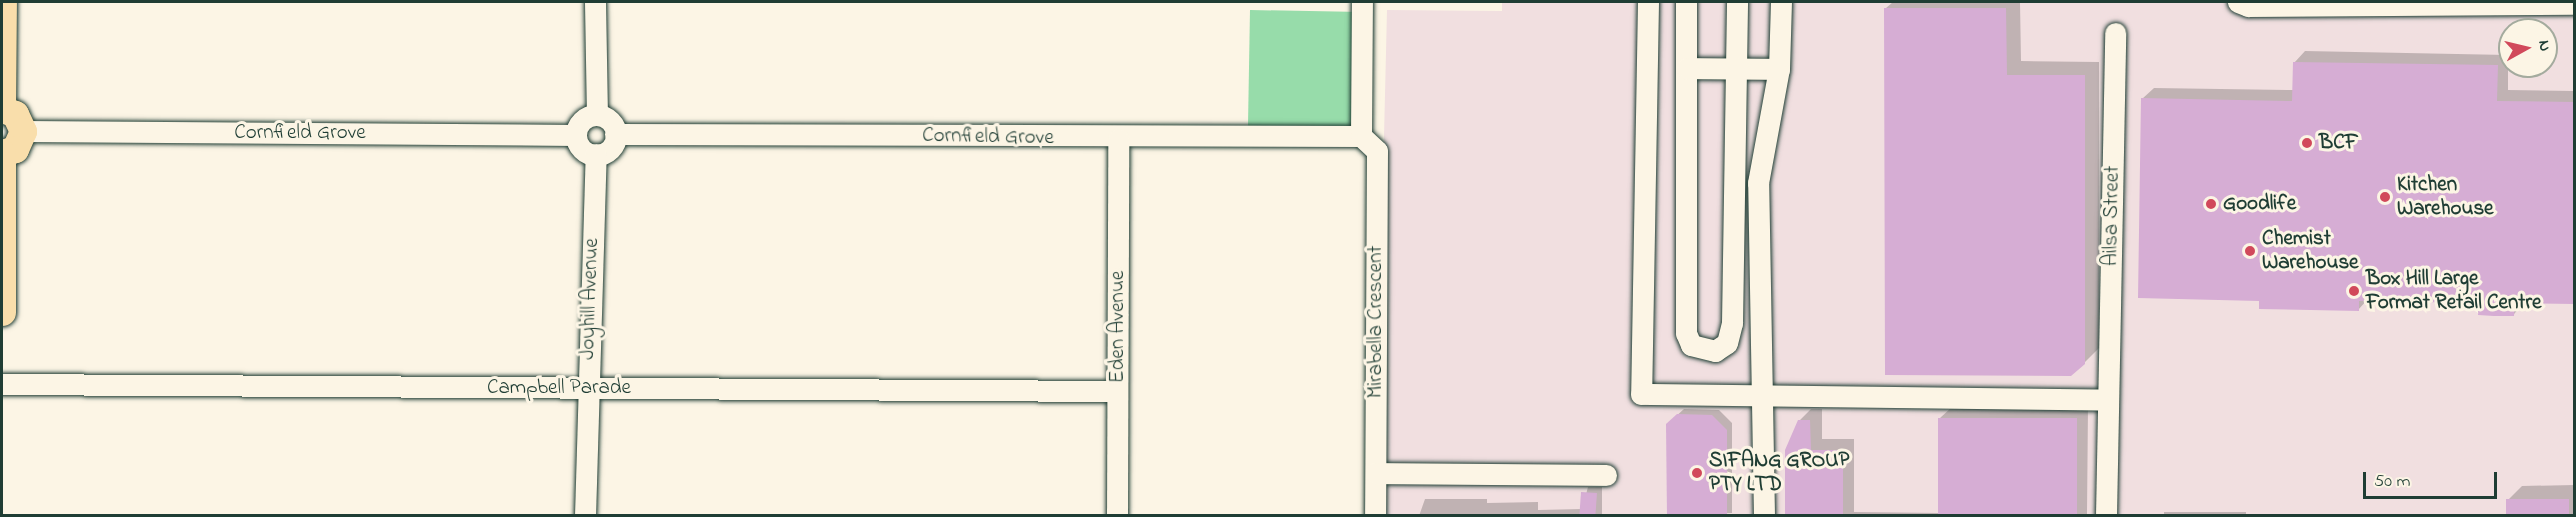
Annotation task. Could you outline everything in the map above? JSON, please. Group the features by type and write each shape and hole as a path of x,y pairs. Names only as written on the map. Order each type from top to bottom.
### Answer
{"main road":[{"path":"2,312 2,153 20,144 23,131 15,114 2,109 3,2"}],"street":[{"path":"595,2 597,115"},
{"path":"1361,136 1362,2"},
{"path":"1648,2 1641,394 2108,400"},
{"path":"1686,2 1686,333 1691,345 1716,351 1727,343 1732,323 1737,2"},
{"path":"1764,516 1765,396 1758,183 1779,69 1781,2"},
{"path":"2238,2 2248,6 2574,4"},
{"name":"Ailsa Street","path":"2106,516 2115,33"},
{"path":"1687,68 1779,69"},
{"path":"597,115 613,125 615,134 610,148 596,154 580,147 576,135 582,120 597,115"},
{"name":"Cornfield Grove","path":"23,131 576,135"},
{"name":"Cornfield Grove","path":"615,134 1118,139 1361,136"},
{"name":"Mirabella Crescent","path":"1361,136 1377,151 1375,516"},
{"name":"Eden Avenue","path":"1117,516 1118,139"},
{"name":"Joyhill Avenue","path":"585,516 586,388 596,154"},
{"name":"Campbell Parade","path":"2,384 1118,391"},
{"path":"1376,473 1606,474"}],"shaded area":[{"path":"1502,2 2574,2 2574,515 1375,516 1387,10 1502,11"}],"green space":[{"path":"1250,10 1362,12 1360,139 1248,137"}],"building":[{"path":"1884,8 2006,8 2007,75 2085,75 2085,364 2071,376 1885,375"},
{"path":"2293,62 2498,65 2497,101 2574,102 2574,304 2515,303 2514,316 2494,316 2478,315 2478,303 2359,301 2359,311 2259,309 2259,301 2138,298 2141,98 2292,101"},
{"name":"SIFANG GROUP PTY LTD","path":"1677,414 1712,415 1727,430 1727,516 1667,516 1666,424"},
{"path":"1938,418 2077,418 2077,516 1938,516"},
{"path":"1798,420 1810,420 1811,450 1843,450 1843,516 1785,516 1785,450"},
{"path":"1581,492 1597,493 1595,516 1579,516"},
{"path":"2506,499 2569,499 2569,516 2506,516"}],"place":[{"name":"BCF","path":"2307,143"},
{"name":"Kitchen Warehouse","path":"2385,197"},
{"name":"Goodlife","path":"2211,204"},
{"name":"Chemist Warehouse","path":"2250,251"},
{"name":"Box Hill Large Format Retail Centre","path":"2354,291"},
{"name":"SIFANG GROUP PTY LTD","path":"1697,473"}]}
